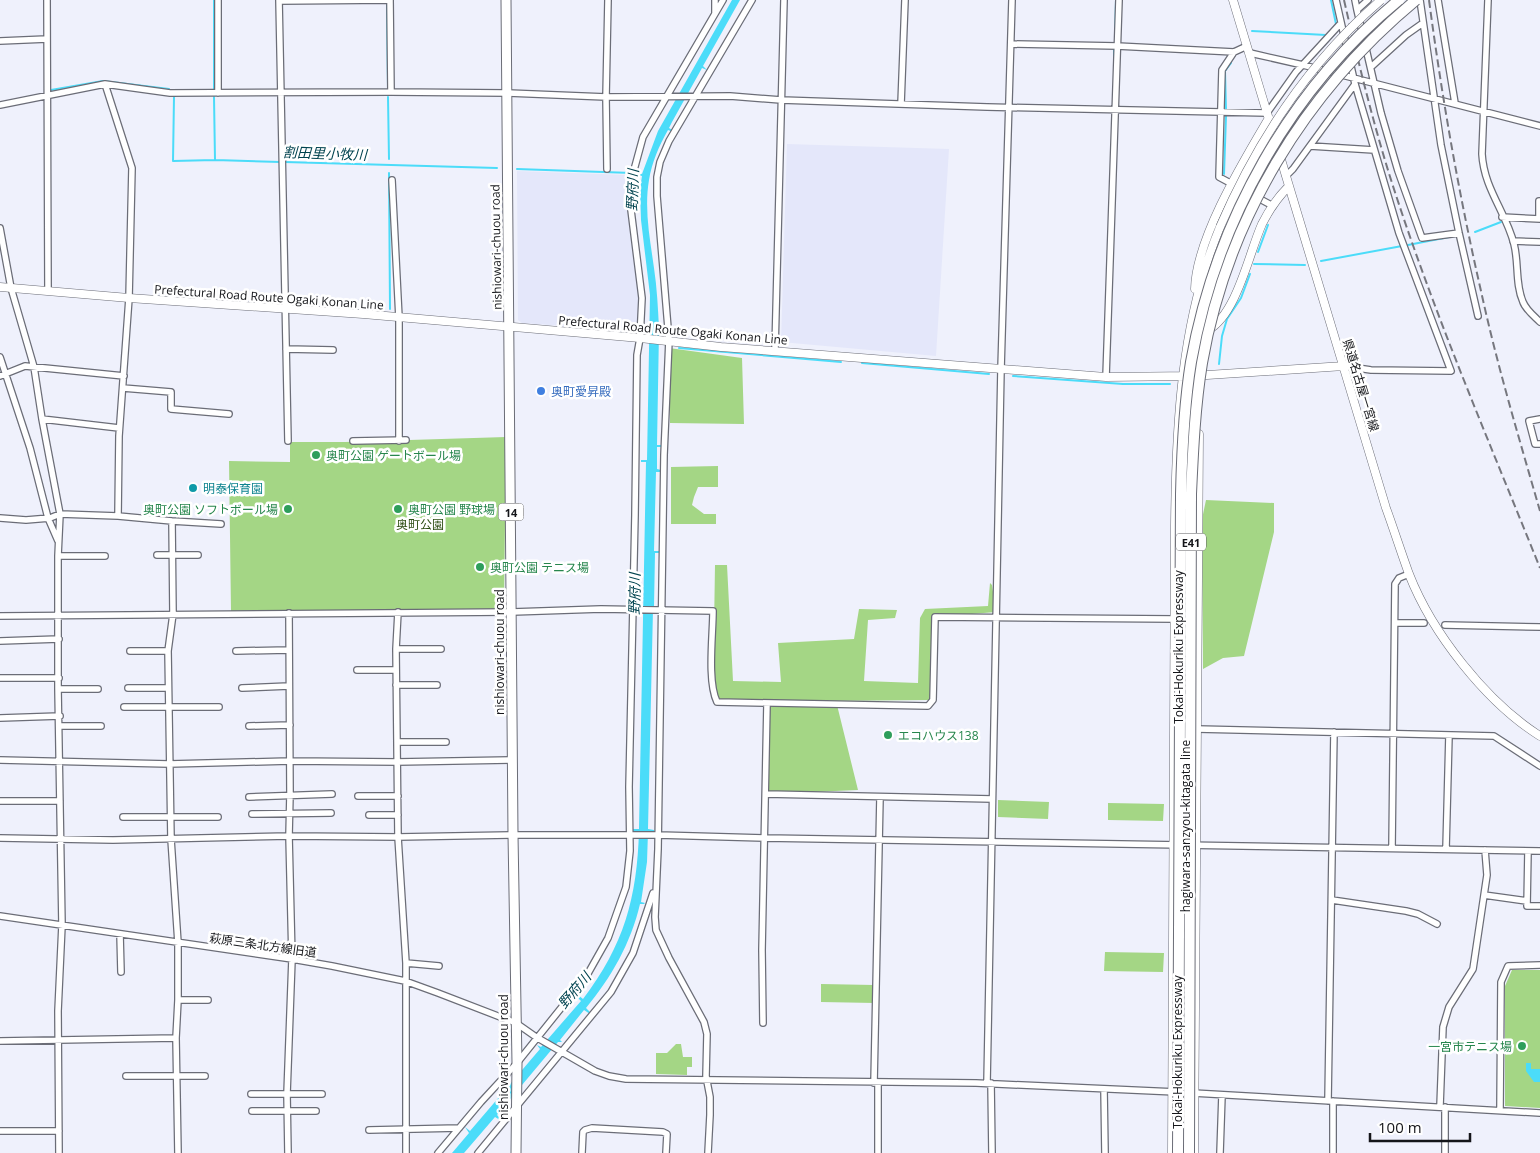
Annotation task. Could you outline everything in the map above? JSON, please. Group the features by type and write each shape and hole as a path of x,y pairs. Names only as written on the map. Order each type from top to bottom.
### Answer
{"highway":[{"name":"Tokai-Hokuriku Expressway","path":"1178,1153 1181,486 1186,395 1191,361 1214,271 1237,213 1265,158 1300,105 1334,63 1366,29 1398,0"},
{"name":"Tokai-Hokuriku Expressway","path":"1189,1153 1191,494 1194,432 1202,362 1216,301 1235,245 1274,164 1309,112 1346,66 1372,39 1418,0"}],"main road":[{"name":"nishiowari-chuou road","path":"506,0 513,835 517,1063 516,1153"},
{"name":"県道名古屋一宮線","path":"1233,0 1386,508 1409,574 1439,632 1459,660 1503,706 1540,736"},
{"name":"hagiwara-sanzyou-kitagata line","path":"1172,1153 1175,481 1177,443 1188,376 1187,351 1195,304 1203,273 1220,227 1259,148 1288,105 1336,45 1382,0"},
{"path":"1195,304 1197,266 1232,184 1268,116"},
{"path":"1189,337 1213,328 1231,302 1262,224 1289,186"},
{"name":"Prefectural Road Route Ogaki Konan Line","path":"0,287 285,308 669,340 720,347 1106,377 1188,376 1344,366"},
{"name":"hagiwara-sanzyou-kitagata line","path":"1188,376 1198,399 1199,414 1194,1153"}],"street":[{"path":"47,0 48,291"},
{"path":"218,0 218,93"},
{"path":"288,441 279,0 390,0 391,92"},
{"path":"606,168 608,0"},
{"path":"715,0 715,14"},
{"path":"438,1153 517,1063 586,977 608,938 626,887 629,874 630,835 629,787 638,392 637,355 640,338 642,298 630,202 633,173 643,137 723,0"},
{"path":"708,1153 710,1115 707,1080 707,1034 704,1022 656,930 654,917 658,835 664,454 669,340 658,220 657,177 665,149 752,0"},
{"path":"775,350 784,0"},
{"path":"901,104 905,0"},
{"path":"992,1153 989,1083 991,842 1000,369 1012,0"},
{"path":"1106,377 1119,0"},
{"path":"1355,0 1374,84 1398,171 1422,238 1458,233"},
{"path":"1357,10 1368,0"},
{"path":"1418,0 1441,145 1458,233 1478,316"},
{"path":"1438,0 1455,103"},
{"path":"1488,0 1483,167 1488,184 1513,241 1522,301 1540,322"},
{"path":"1334,1 1342,23 1355,82 1398,233 1451,371 1371,370 1344,366"},
{"path":"0,105 105,84 170,93 282,94 391,92 506,93 606,97 730,96 781,100 1009,108 1116,109 1268,116 1286,84 1342,23"},
{"path":"1371,67 1406,34 1423,23"},
{"path":"0,41 47,39"},
{"path":"1011,44 1117,46 1234,52 1248,49 1355,82 1374,84 1434,98 1484,113 1540,126"},
{"path":"1234,52 1222,70 1219,177 1273,206"},
{"path":"1286,176 1310,146 1355,82"},
{"path":"105,84 132,168 129,298 120,428 118,516"},
{"path":"1310,146 1374,150"},
{"path":"392,180 400,318 399,441"},
{"path":"1502,217 1539,219 1539,202"},
{"path":"0,228 11,288 34,368 60,514 58,556 62,925 58,1011 60,1153"},
{"path":"1513,241 1540,242"},
{"path":"286,349 333,350"},
{"path":"0,357 3,374 30,448 48,518 59,542"},
{"path":"3,374 25,366 124,376"},
{"path":"123,388 171,392 171,409 229,414"},
{"path":"42,419 120,428"},
{"path":"1540,419 1529,421 1535,444 1540,444"},
{"path":"353,441 406,440"},
{"path":"0,518 26,520 48,518 60,514 118,516 172,522 221,524"},
{"path":"172,522 173,614 168,651 168,707 170,840 178,942 176,1038 178,1153"},
{"path":"157,555 198,555"},
{"path":"58,556 105,556"},
{"path":"1392,848 1395,584 1399,578 1409,574"},
{"path":"0,616 512,612 633,609 713,611 712,679 713,693 717,702 928,706 933,700 936,617 1174,619"},
{"path":"398,612 396,649 398,837 406,963 406,1153"},
{"path":"288,613 289,836 292,959 287,1094 288,1153"},
{"path":"1395,623 1424,623"},
{"path":"1445,625 1540,627"},
{"path":"0,641 59,639"},
{"path":"396,649 441,649"},
{"path":"236,651 289,650"},
{"path":"130,651 168,651"},
{"path":"357,670 396,670"},
{"path":"0,678 59,678"},
{"path":"396,685 437,685"},
{"path":"242,688 289,686"},
{"path":"58,688 98,689"},
{"path":"128,688 168,688"},
{"path":"763,1023 762,950 767,704"},
{"path":"124,707 219,707"},
{"path":"0,718 60,716"},
{"path":"249,726 290,725"},
{"path":"59,726 101,726"},
{"path":"1196,729 1494,736 1540,766"},
{"path":"1333,1153 1330,1101 1334,732"},
{"path":"1446,849 1450,735"},
{"path":"397,742 446,742"},
{"path":"0,760 169,764 290,761 513,760"},
{"path":"249,796 332,794"},
{"path":"766,794 992,799"},
{"path":"358,796 398,796"},
{"path":"878,1153 876,1083 880,797"},
{"path":"0,801 60,801"},
{"path":"252,814 331,813"},
{"path":"369,815 398,815"},
{"path":"123,817 218,817"},
{"path":"0,838 170,840 289,836 658,835 1540,851"},
{"path":"1445,1153 1442,1106 1443,1027 1449,1007 1473,969 1487,875 1485,850"},
{"path":"1528,850 1527,906 1540,906"},
{"path":"478,1153 611,992 623,974 642,929 656,882"},
{"path":"1484,896 1527,902"},
{"path":"1332,900 1406,911 1418,914 1436,924"},
{"name":"萩原三条北方線旧道","path":"0,916 292,959 405,981 516,1023 537,1038 595,1071 626,1079 989,1083 1442,1106 1540,1113"},
{"path":"120,934 121,972"},
{"path":"406,963 439,966"},
{"path":"1500,1110 1501,982 1508,966 1540,965"},
{"path":"178,1000 208,1000"},
{"path":"0,1041 176,1038"},
{"path":"126,1076 205,1076"},
{"path":"1104,1089 1106,1153"},
{"path":"251,1094 322,1094"},
{"path":"1220,1153 1222,1095"},
{"path":"252,1111 316,1111"},
{"path":"369,1130 459,1128"},
{"path":"582,1153 584,1132 592,1128 663,1132 667,1134 666,1153"},
{"path":"0,1131 59,1131"}],"shaded area":[{"path":"787,144 949,149 936,356 781,342"},
{"path":"517,171 627,175 628,208 640,297 638,331 522,323 518,320"}],"green space":[{"path":"669,348 742,358 744,424 670,423"},
{"name":"奥町公園","path":"506,437 504,609 231,611 229,461 290,462 290,442"},
{"path":"718,466 718,487 698,487 692,505 704,514 716,514 716,524 671,524 671,467"},
{"path":"1206,500 1274,503 1274,532 1244,656 1223,658 1203,669 1202,519"},
{"path":"715,565 727,565 733,681 781,682 778,643 854,639 859,609 897,610 895,618 868,620 864,681 918,683 920,618 925,609 988,606 990,583 992,585 996,612 935,617 933,700 720,702 713,693"},
{"path":"837,705 858,790 766,794 767,706"},
{"path":"998,800 1049,802 1048,819 998,817"},
{"path":"1108,803 1164,804 1163,821 1108,820"},
{"path":"1105,952 1164,953 1163,972 1104,971"},
{"name":"一宮市テニス場","path":"1512,970 1540,970 1540,1108 1505,1106 1505,986"},
{"path":"821,984 874,985 875,1003 821,1002"},
{"path":"676,1044 681,1044 683,1057 692,1057 692,1067 687,1067 687,1075 656,1074 656,1053 667,1053"}],"water":[{"path":"732,0 740,0 703,66 707,70 702,68 672,122 669,128 674,131 668,130 656,154 649,180 648,224 656,283 659,329 666,330 659,331 657,445 662,445 662,447 657,447 657,469 661,470 661,472 656,472 654,551 660,551 660,553 655,553 654,606 660,607 653,609 648,829 654,831 648,832 647,862 641,902 645,903 640,904 626,946 612,972 586,1008 591,1013 584,1010 560,1040 562,1042 558,1042 497,1115 501,1119 495,1117 464,1153 452,1153 469,1133 465,1127 470,1131 540,1049 537,1045 541,1047 581,1001 577,997 578,995 583,999 609,959 626,920 635,878 639,831 633,831 633,829 639,829 646,462 641,462 641,460 647,460 650,295 641,220 640,189 642,176 629,174 630,170 642,174 658,131"},
{"path":"1526,1063 1531,1063 1531,1069 1540,1069 1540,1082 1534,1082 1526,1071"}],"waterway":[{"name":"割田里小牧川","path":"214,0 214,90"},
{"path":"1115,44 1116,0"},
{"path":"1331,0 1336,24"},
{"path":"387,3 388,88"},
{"path":"1252,31 1326,35"},
{"path":"1114,49 1114,74"},
{"path":"1226,110 1225,71 1231,63"},
{"path":"51,90 103,81 169,89"},
{"path":"174,97 173,161 215,160"},
{"name":"割田里小牧川","path":"214,97 215,160 280,162"},
{"path":"388,97 389,159"},
{"path":"1224,174 1226,116"},
{"name":"割田里小牧川","path":"285,162 497,168"},
{"name":"割田里小牧川","path":"517,169 632,173"},
{"path":"389,173 390,309"},
{"path":"1475,232 1501,222"},
{"path":"1258,252 1268,225"},
{"path":"1408,245 1449,237"},
{"path":"1321,261 1402,246"},
{"path":"1254,264 1305,265"},
{"path":"1219,364 1222,336 1227,319 1241,298 1250,274"},
{"path":"679,348 841,362"},
{"path":"862,363 989,374"},
{"path":"1013,376 1123,384 1170,384"}],"railway":[{"path":"1344,0 1378,138 1408,232 1463,377 1540,568"},
{"path":"1429,0 1465,219 1501,374 1540,511"}],"place":[{"name":"奥町愛昇殿","path":"541,391"},
{"name":"奥町公園 ゲートボール場","path":"316,455"},
{"name":"明泰保育園","path":"193,488"},
{"name":"奥町公園 ソフトボール場","path":"288,509"},
{"name":"奥町公園 野球場","path":"398,509"},
{"name":"奥町公園 テニス場","path":"480,567"},
{"name":"エコハウス138","path":"888,735"},
{"name":"一宮市テニス場","path":"1522,1046"}],"water label":[{"name":"野府川","path":"632,190"},
{"name":"野府川","path":"634,594"},
{"name":"野府川","path":"574,990"}]}
